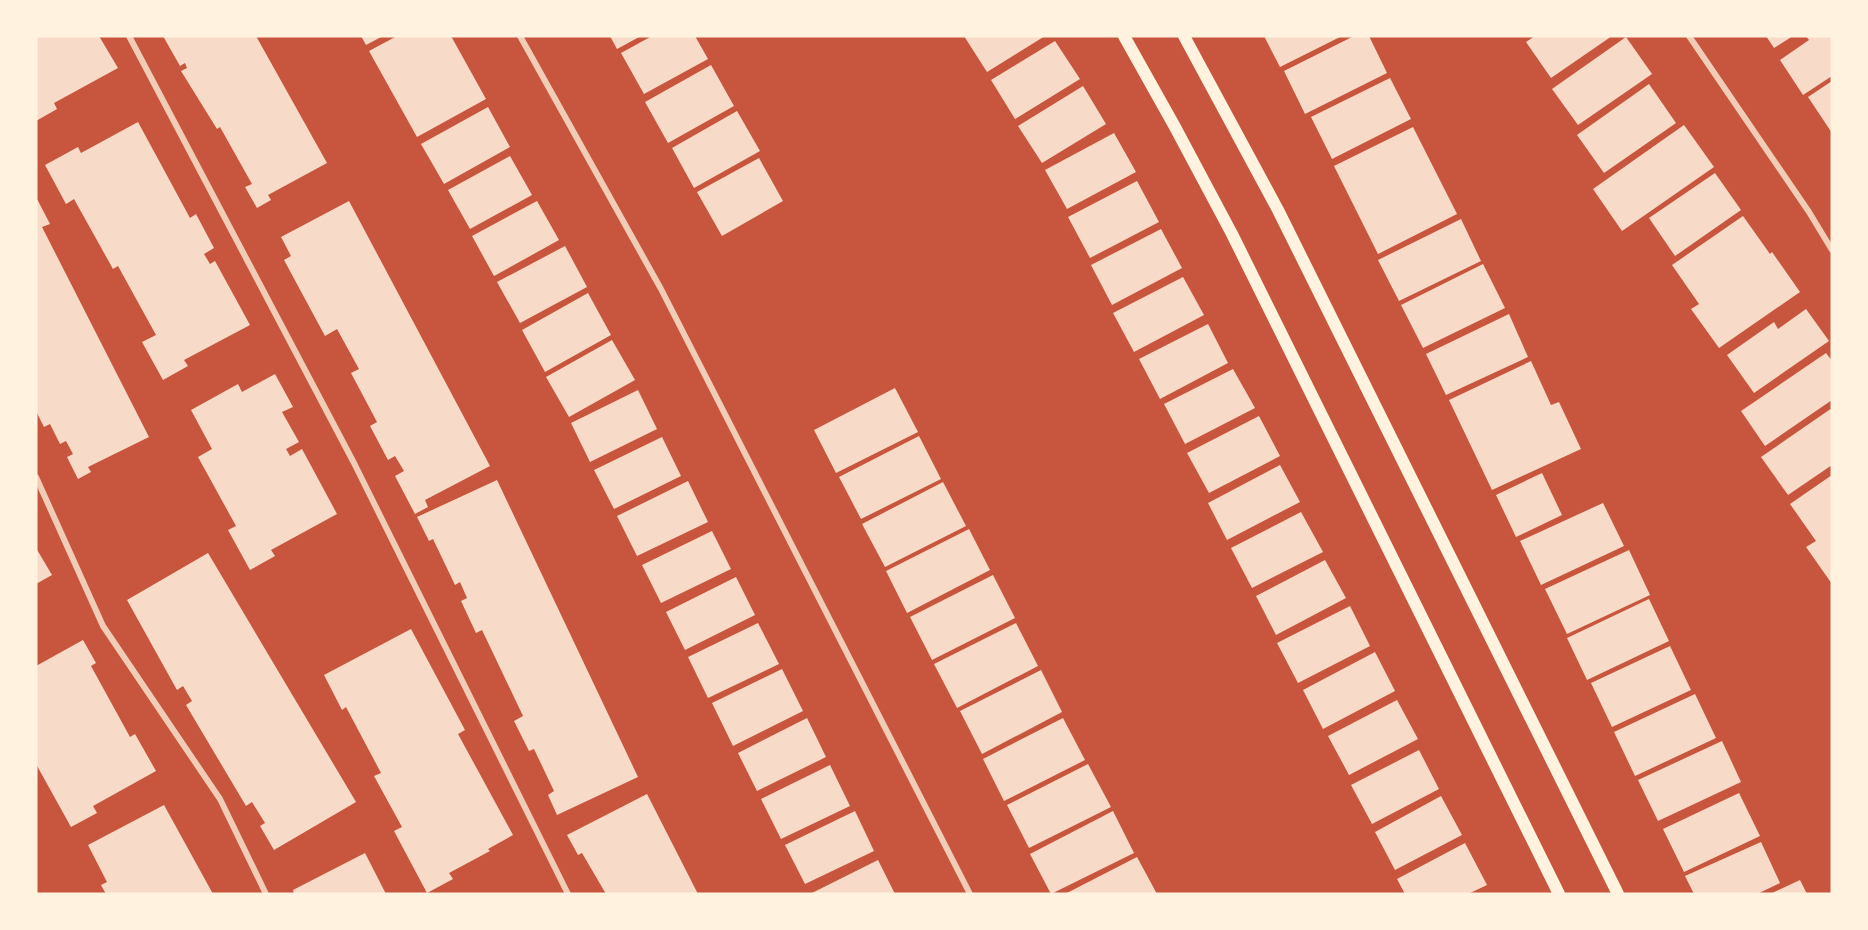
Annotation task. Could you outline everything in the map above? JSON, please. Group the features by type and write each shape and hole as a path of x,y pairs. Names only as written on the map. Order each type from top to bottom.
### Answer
{"main road":[{"path":"1124,36 1232,234 1559,894"},
{"path":"1184,36 1278,210 1618,894"}],"street":[{"path":"129,36 354,463 568,894"},
{"path":"520,36 662,289 970,894"},
{"path":"1689,36 1809,212 1832,250"},
{"path":"36,477 103,626 220,799 266,894"}],"building":[{"path":"36,36 99,36 118,68 54,103 57,109 36,121"},
{"path":"163,36 256,36 327,163 268,195 271,200 257,208 245,187 252,184 220,127 217,129 181,71 187,68 185,63 180,66"},
{"path":"361,36 383,36 366,45"},
{"path":"397,36 451,36 486,99 417,137 369,51"},
{"path":"610,36 641,36 617,49"},
{"path":"652,36 695,36 708,59 644,94 621,53"},
{"path":"964,36 1045,36 987,72"},
{"path":"1264,36 1342,36 1280,67"},
{"path":"1354,36 1369,36 1387,73 1305,114 1284,71"},
{"path":"1535,36 1612,36 1551,78 1526,42"},
{"path":"1766,36 1793,36 1774,48"},
{"path":"1806,36 1832,36 1832,76 1803,95 1780,60 1809,40"},
{"path":"1626,37 1652,74 1578,125 1552,89"},
{"path":"1055,41 1080,79 1015,119 991,80"},
{"path":"711,65 734,106 668,143 645,102"},
{"path":"1390,78 1411,119 1332,159 1311,117"},
{"path":"1832,81 1832,133 1808,97"},
{"path":"1649,84 1676,123 1604,173 1577,135"},
{"path":"1083,86 1106,124 1042,163 1018,126"},
{"path":"488,107 510,147 444,184 421,144"},
{"path":"737,111 760,151 694,188 672,148"},
{"path":"138,122 190,218 196,214 214,248 204,254 210,264 215,261 250,325 184,360 188,366 163,380 142,342 156,335 118,266 113,269 74,199 66,204 45,165 78,147 81,153"},
{"path":"1684,125 1714,167 1622,231 1593,189"},
{"path":"1413,127 1457,214 1378,254 1334,166"},
{"path":"1114,133 1136,172 1067,209 1045,170"},
{"path":"510,156 532,195 470,229 448,190"},
{"path":"759,158 783,201 722,236 697,192"},
{"path":"1715,173 1741,210 1675,256 1649,218"},
{"path":"1137,181 1159,222 1090,258 1068,217"},
{"path":"36,197 50,224 42,227 149,437 88,467 91,472 78,479 67,457 73,454 66,441 60,444 50,424 44,427 36,411"},
{"path":"349,201 490,466 425,500 428,507 415,514 395,476 404,471 395,456 388,460 370,426 377,422 351,373 359,369 337,329 325,336 284,260 291,256 281,237"},
{"path":"537,201 559,240 494,276 472,236"},
{"path":"1743,216 1800,292 1719,348 1691,309 1699,304 1672,265"},
{"path":"1461,219 1481,261 1399,301 1378,260"},
{"path":"1161,229 1182,268 1112,305 1091,265"},
{"path":"565,246 587,287 520,323 497,282"},
{"path":"1483,264 1505,308 1423,348 1401,305"},
{"path":"1183,277 1204,315 1134,352 1113,313"},
{"path":"588,293 611,335 545,372 522,330"},
{"path":"1806,309 1829,341 1754,393 1727,355 1774,322 1778,329"},
{"path":"1509,314 1528,357 1446,395 1426,354"},
{"path":"1208,324 1228,363 1160,399 1139,359"},
{"path":"612,340 635,380 569,417 546,377"},
{"path":"1826,353 1832,361 1832,400 1765,446 1741,411"},
{"path":"1531,361 1551,405 1559,402 1581,449 1492,490 1449,400"},
{"path":"1233,369 1255,408 1185,444 1164,404"},
{"path":"275,374 293,407 282,412 299,442 286,449 290,456 302,449 337,514 271,550 275,556 250,570 228,530 236,526 198,457 212,449 191,410 238,384 242,392"},
{"path":"895,388 918,432 836,473 814,430"},
{"path":"638,390 657,429 590,462 571,423"},
{"path":"1832,408 1832,465 1788,495 1761,457"},
{"path":"1259,416 1280,456 1209,493 1187,453"},
{"path":"919,436 941,479 861,519 839,477"},
{"path":"662,437 681,476 614,509 594,470"},
{"path":"1280,465 1300,502 1227,540 1208,503"},
{"path":"1542,473 1562,515 1516,537 1496,495"},
{"path":"1832,475 1832,584 1806,547 1816,541 1790,504"},
{"path":"497,480 638,777 557,815 548,795 554,791 534,749 529,751 514,721 523,716 482,630 476,633 461,601 467,598 460,582 455,585 433,539 429,541 417,517"},
{"path":"688,481 708,522 637,556 617,516"},
{"path":"943,482 966,526 885,567 862,524"},
{"path":"1603,503 1624,546 1541,585 1520,541"},
{"path":"1301,512 1323,552 1252,588 1231,548"},
{"path":"969,529 990,570 907,613 886,571"},
{"path":"712,531 731,569 661,603 642,565"},
{"path":"36,548 52,575 36,584"},
{"path":"1629,550 1650,595 1567,634 1545,589"},
{"path":"208,553 356,802 274,850 260,826 265,823 252,802 246,806 186,705 192,701 183,686 177,690 127,600"},
{"path":"1325,560 1346,598 1276,635 1256,596"},
{"path":"993,575 1015,618 932,660 910,617"},
{"path":"736,577 755,615 685,650 666,612"},
{"path":"1649,599 1669,641 1587,680 1567,638"},
{"path":"1350,606 1370,646 1298,683 1277,643"},
{"path":"758,623 779,664 708,698 688,657"},
{"path":"1016,623 1038,666 957,708 934,664"},
{"path":"411,629 465,730 458,734 513,835 488,849 490,851 449,873 453,879 427,893 394,831 402,827 374,776 381,773 346,707 342,710 324,675"},
{"path":"83,640 96,663 91,666 130,737 135,734 156,771 93,806 97,813 71,827 36,764 36,666"},
{"path":"1670,646 1691,690 1612,727 1591,683"},
{"path":"1375,652 1395,691 1323,729 1303,690"},
{"path":"782,669 803,711 733,746 712,703"},
{"path":"1041,670 1062,712 982,754 960,711"},
{"path":"1695,694 1716,738 1635,776 1614,732"},
{"path":"1397,700 1418,739 1349,775 1328,736"},
{"path":"807,718 826,757 757,791 738,753"},
{"path":"1063,718 1085,760 1004,801 983,759"},
{"path":"1722,741 1741,782 1658,821 1638,780"},
{"path":"1419,750 1439,789 1372,824 1351,785"},
{"path":"1088,764 1111,807 1029,848 1007,805"},
{"path":"830,765 850,806 781,839 761,799"},
{"path":"1739,793 1760,836 1684,872 1663,829"},
{"path":"647,794 698,894 606,894 582,853 578,855 567,835"},
{"path":"1441,796 1462,835 1395,870 1375,832"},
{"path":"164,805 213,894 106,894 101,885 107,882 88,845"},
{"path":"855,811 874,851 805,884 785,845"},
{"path":"1113,811 1134,853 1051,894 1030,854"},
{"path":"1761,842 1780,883 1757,894 1694,894 1685,876"},
{"path":"1465,843 1487,885 1468,894 1405,894 1397,879"},
{"path":"365,853 386,894 294,894 293,890"},
{"path":"1137,857 1157,894 1065,894"},
{"path":"878,860 895,894 810,894"},
{"path":"1800,880 1807,894 1770,894"}]}
